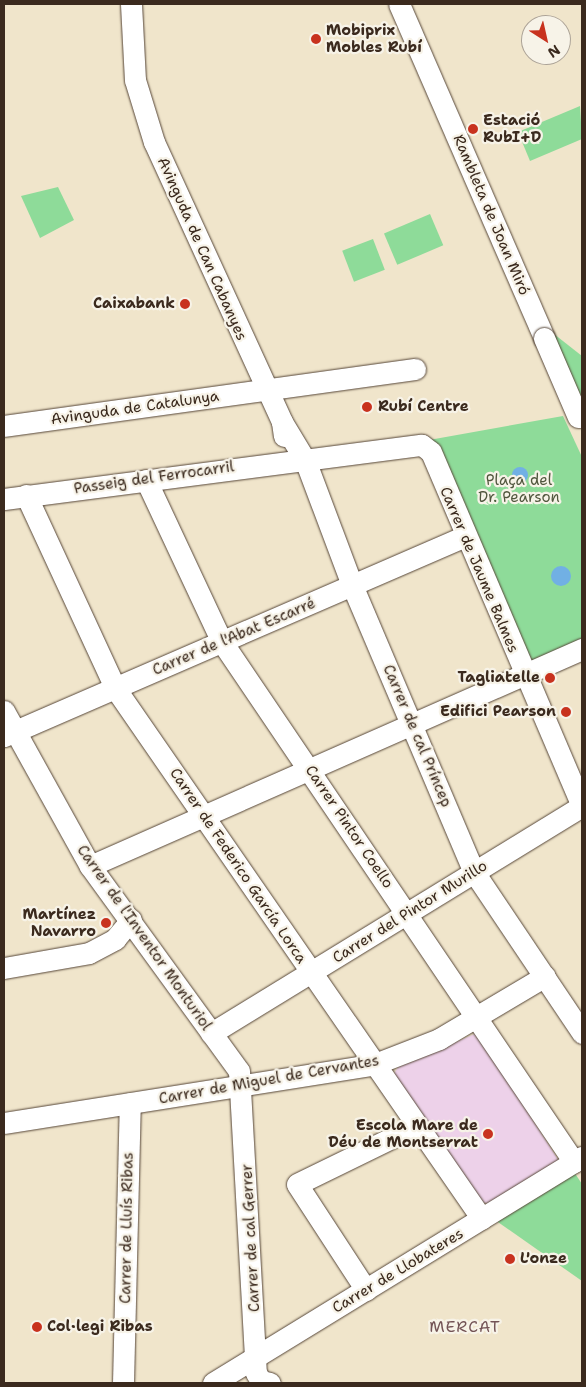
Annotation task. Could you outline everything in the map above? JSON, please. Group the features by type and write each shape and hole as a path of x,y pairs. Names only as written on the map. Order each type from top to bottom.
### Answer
{"street":[{"name":"Avinguda de Can Cabanyes","path":"132,4 135,29 135,80 154,142 282,422 282,445 273,462"},
{"name":"Avinguda de Can Cabanyes","path":"135,29 147,4"},
{"name":"Rambleta de Joan Miró","path":"399,4 582,426"},
{"name":"Avinguda de Catalunya","path":"4,426 267,392 415,369"},
{"name":"Carrer de cal Príncep","path":"282,422 305,460 352,585 474,872 582,1034"},
{"name":"Carrer de Jaume Balmes","path":"305,460 422,444 431,452 463,537 582,806"},
{"name":"Passeig del Ferrocarril","path":"4,499 273,462 305,460"},
{"name":"Carrer Pintor Coello","path":"146,480 222,642 407,913 476,1020 578,1160"},
{"name":"Carrer de Federico García Lorca","path":"26,495 115,688 205,815 372,1064 482,1219"},
{"name":"Carrer de l'Abat Escarré","path":"9,734 463,537"},
{"path":"90,866 582,649"},
{"name":"Carrer de l'Inventor Monturiol","path":"4,711 9,734 90,866 239,1071 242,1085"},
{"name":"Carrer del Pintor Murillo","path":"212,1033 582,806"},
{"path":"4,968 89,952 115,939 131,920"},
{"name":"Carrer de Miguel de Cervantes","path":"4,1123 372,1064 476,1020 545,976"},
{"name":"Carrer de cal Gerrer","path":"242,1085 256,1373 261,1381 270,1383"},
{"name":"Carrer de Lluís Ribas","path":"123,1383 130,1103"},
{"path":"366,1290 297,1184 416,1126"},
{"name":"Carrer de Llobateres","path":"214,1383 578,1160"}],"shaded area":[{"name":"Escola Mare de Déu de Montserrat","path":"477,1033 559,1161 490,1204 477,1201 394,1074 398,1067"}],"green space":[{"path":"580,106 582,139 530,161 518,132"},
{"path":"58,187 74,220 40,238 21,196"},
{"path":"430,214 443,245 397,265 384,234"},
{"path":"373,239 385,270 354,282 342,251"},
{"path":"554,334 582,356 582,403"},
{"name":"Plaça del Dr. Pearson","path":"563,416 582,457 582,640 525,665 429,440"},
{"path":"574,1172 582,1184 582,1281 495,1220"}],"water":[{"path":"517,467 523,467 528,472 526,481 517,483 512,478 512,472"},
{"path":"561,566 568,569 571,576 568,583 561,586 554,583 551,576 554,569"}],"place":[{"name":"Mobiprix Mobles Rubí","path":"316,39"},
{"name":"Estació RubI+D","path":"473,129"},
{"name":"Caixabank","path":"185,304"},
{"name":"Rubí Centre","path":"367,407"},
{"name":"Tagliatelle","path":"550,678"},
{"name":"Edifici Pearson","path":"566,712"},
{"name":"Martínez Navarro","path":"106,923"},
{"name":"Escola Mare de Déu de Montserrat","path":"488,1134"},
{"name":"L'onze","path":"510,1259"},
{"name":"Col·legi Ribas","path":"37,1327"}],"district":[{"name":"MERCAT","path":"465,1327"}]}
